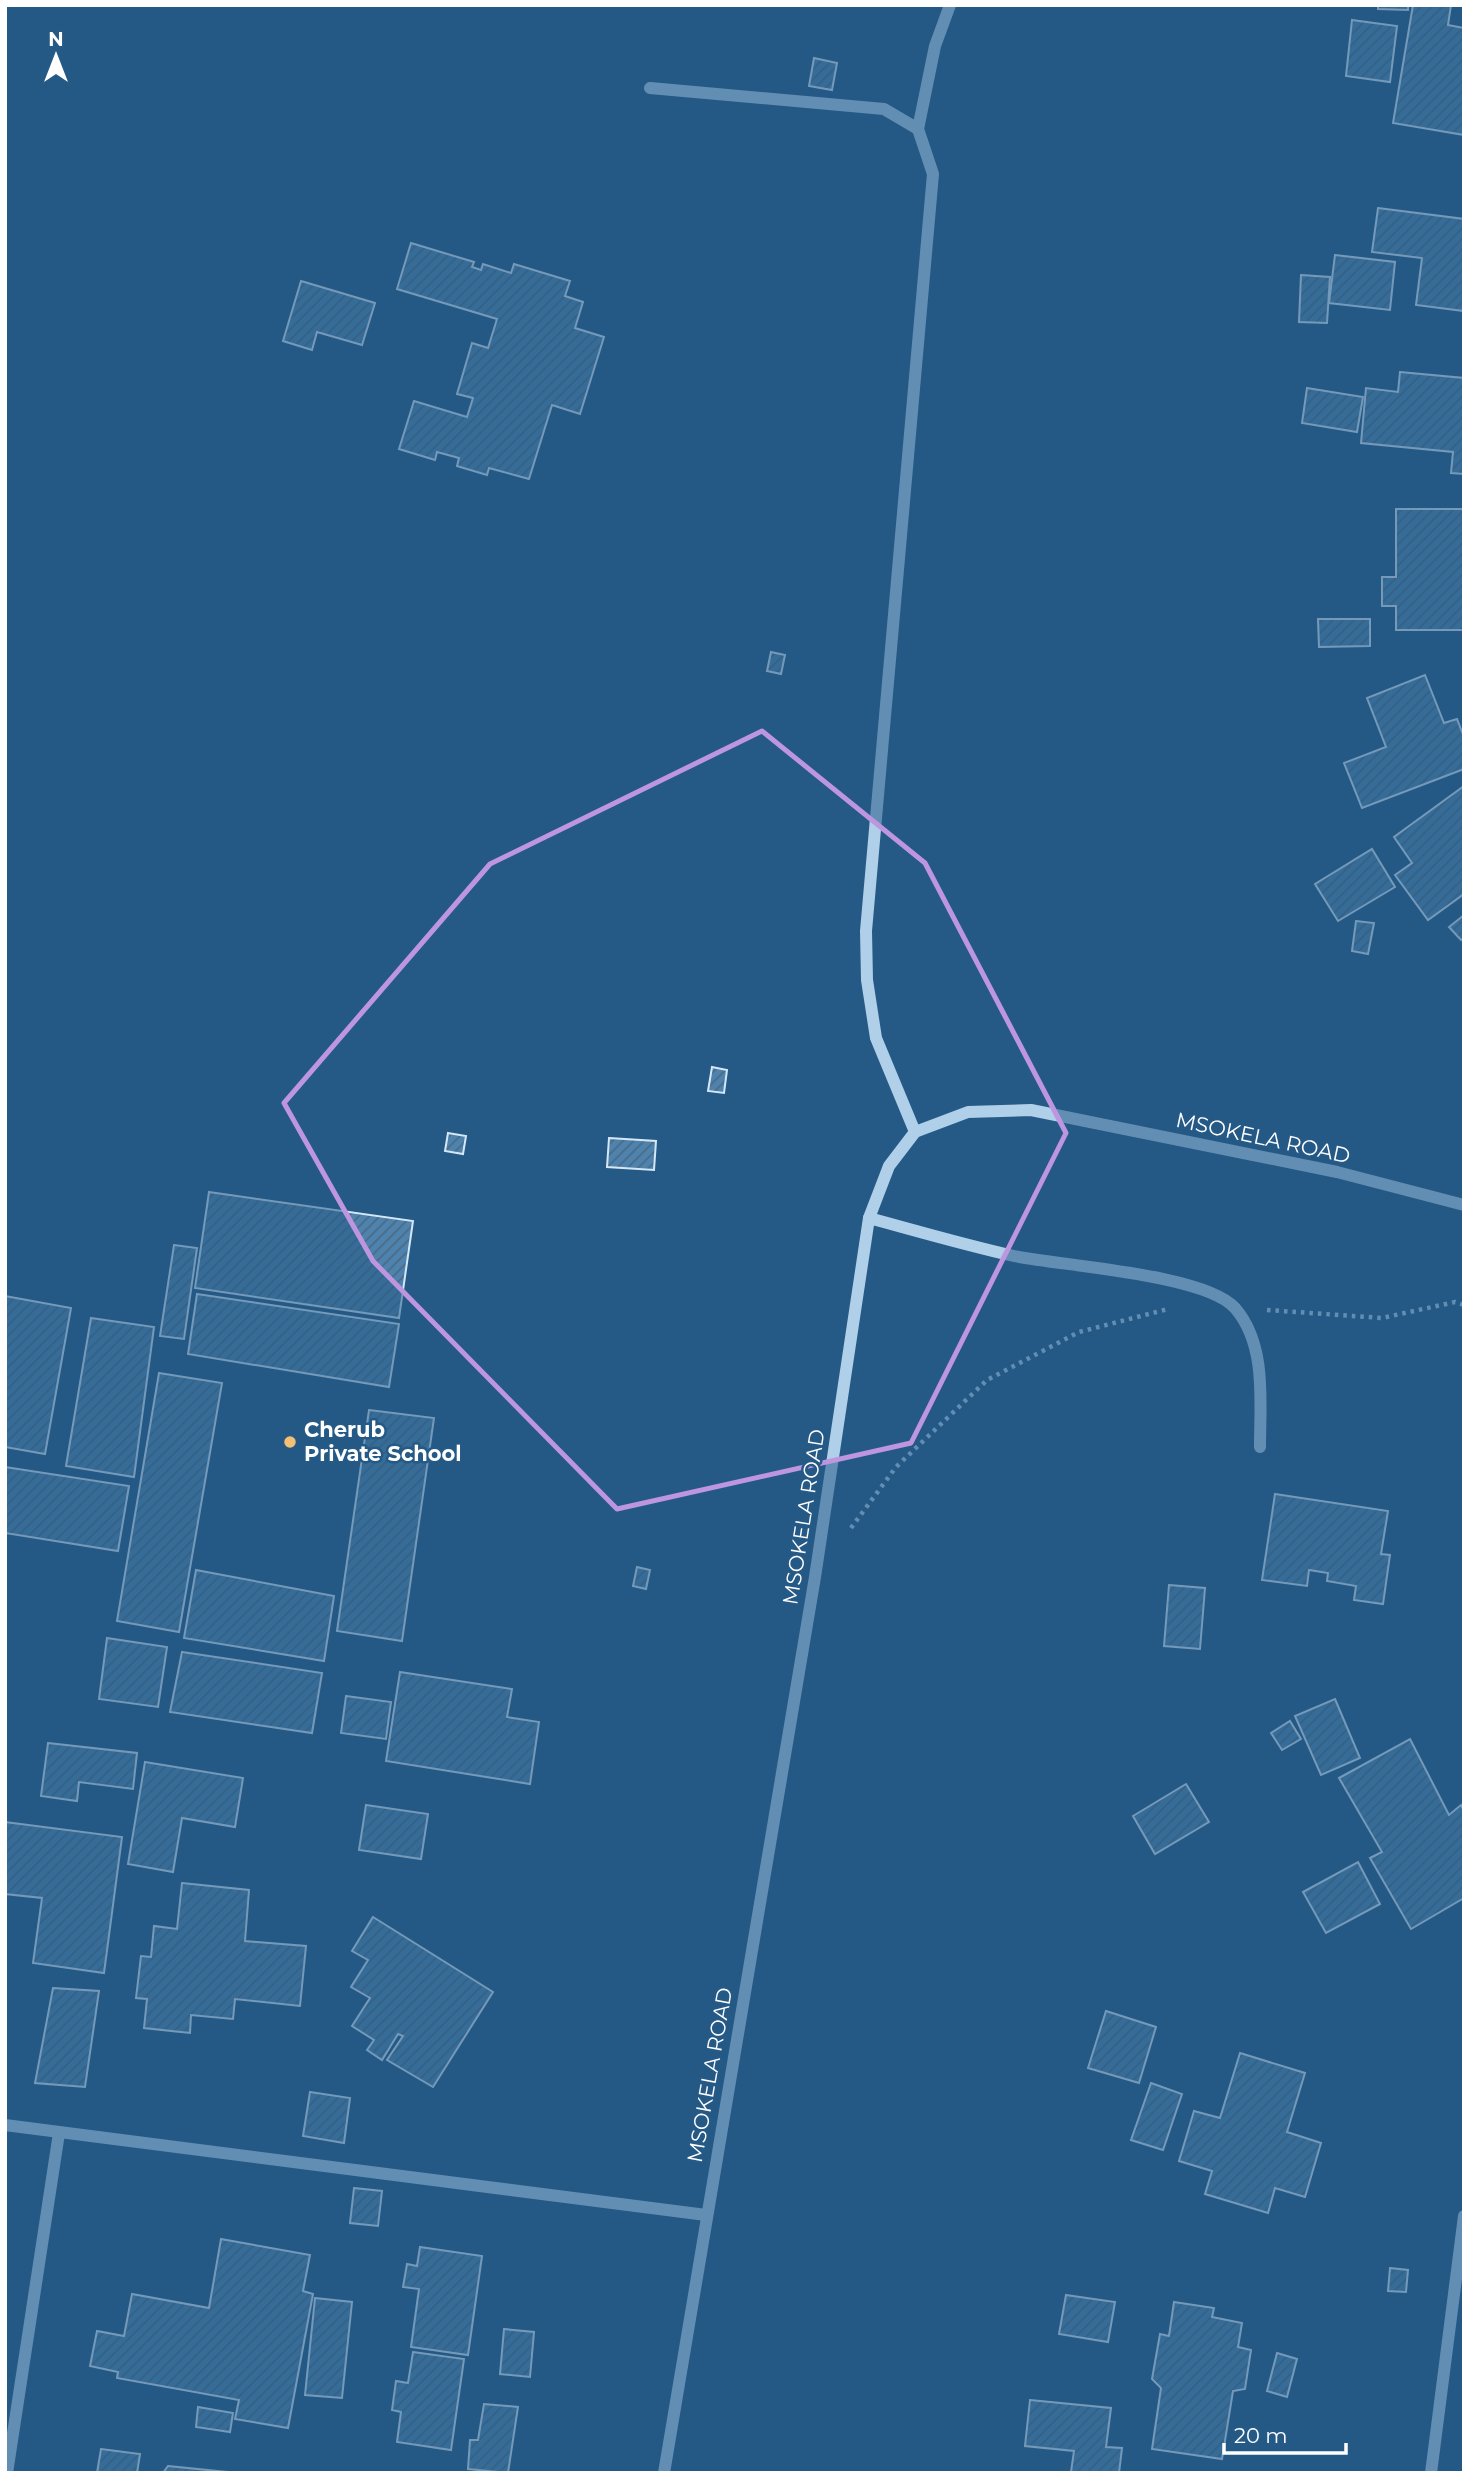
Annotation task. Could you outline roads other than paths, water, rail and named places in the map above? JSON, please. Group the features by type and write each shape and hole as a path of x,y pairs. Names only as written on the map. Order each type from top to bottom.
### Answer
{"street":[{"path":"915,1132 876,1038 867,980 866,931 933,174 918,129 935,46 950,5"},
{"path":"650,88 884,109 918,129"},
{"name":"MSOKELA ROAD","path":"664,2473 815,1577 869,1219 889,1166 915,1132 968,1112 1031,1110 1336,1171 1464,1205"},
{"path":"869,1219 1015,1256 1168,1281 1211,1292 1235,1308 1254,1342 1260,1380 1260,1447"},
{"path":"5,2125 706,2215"},
{"path":"6,2473 59,2133"},
{"path":"1431,2473 1464,2216"}],"place":[{"name":"Cherub Private School","path":"290,1442"}]}
